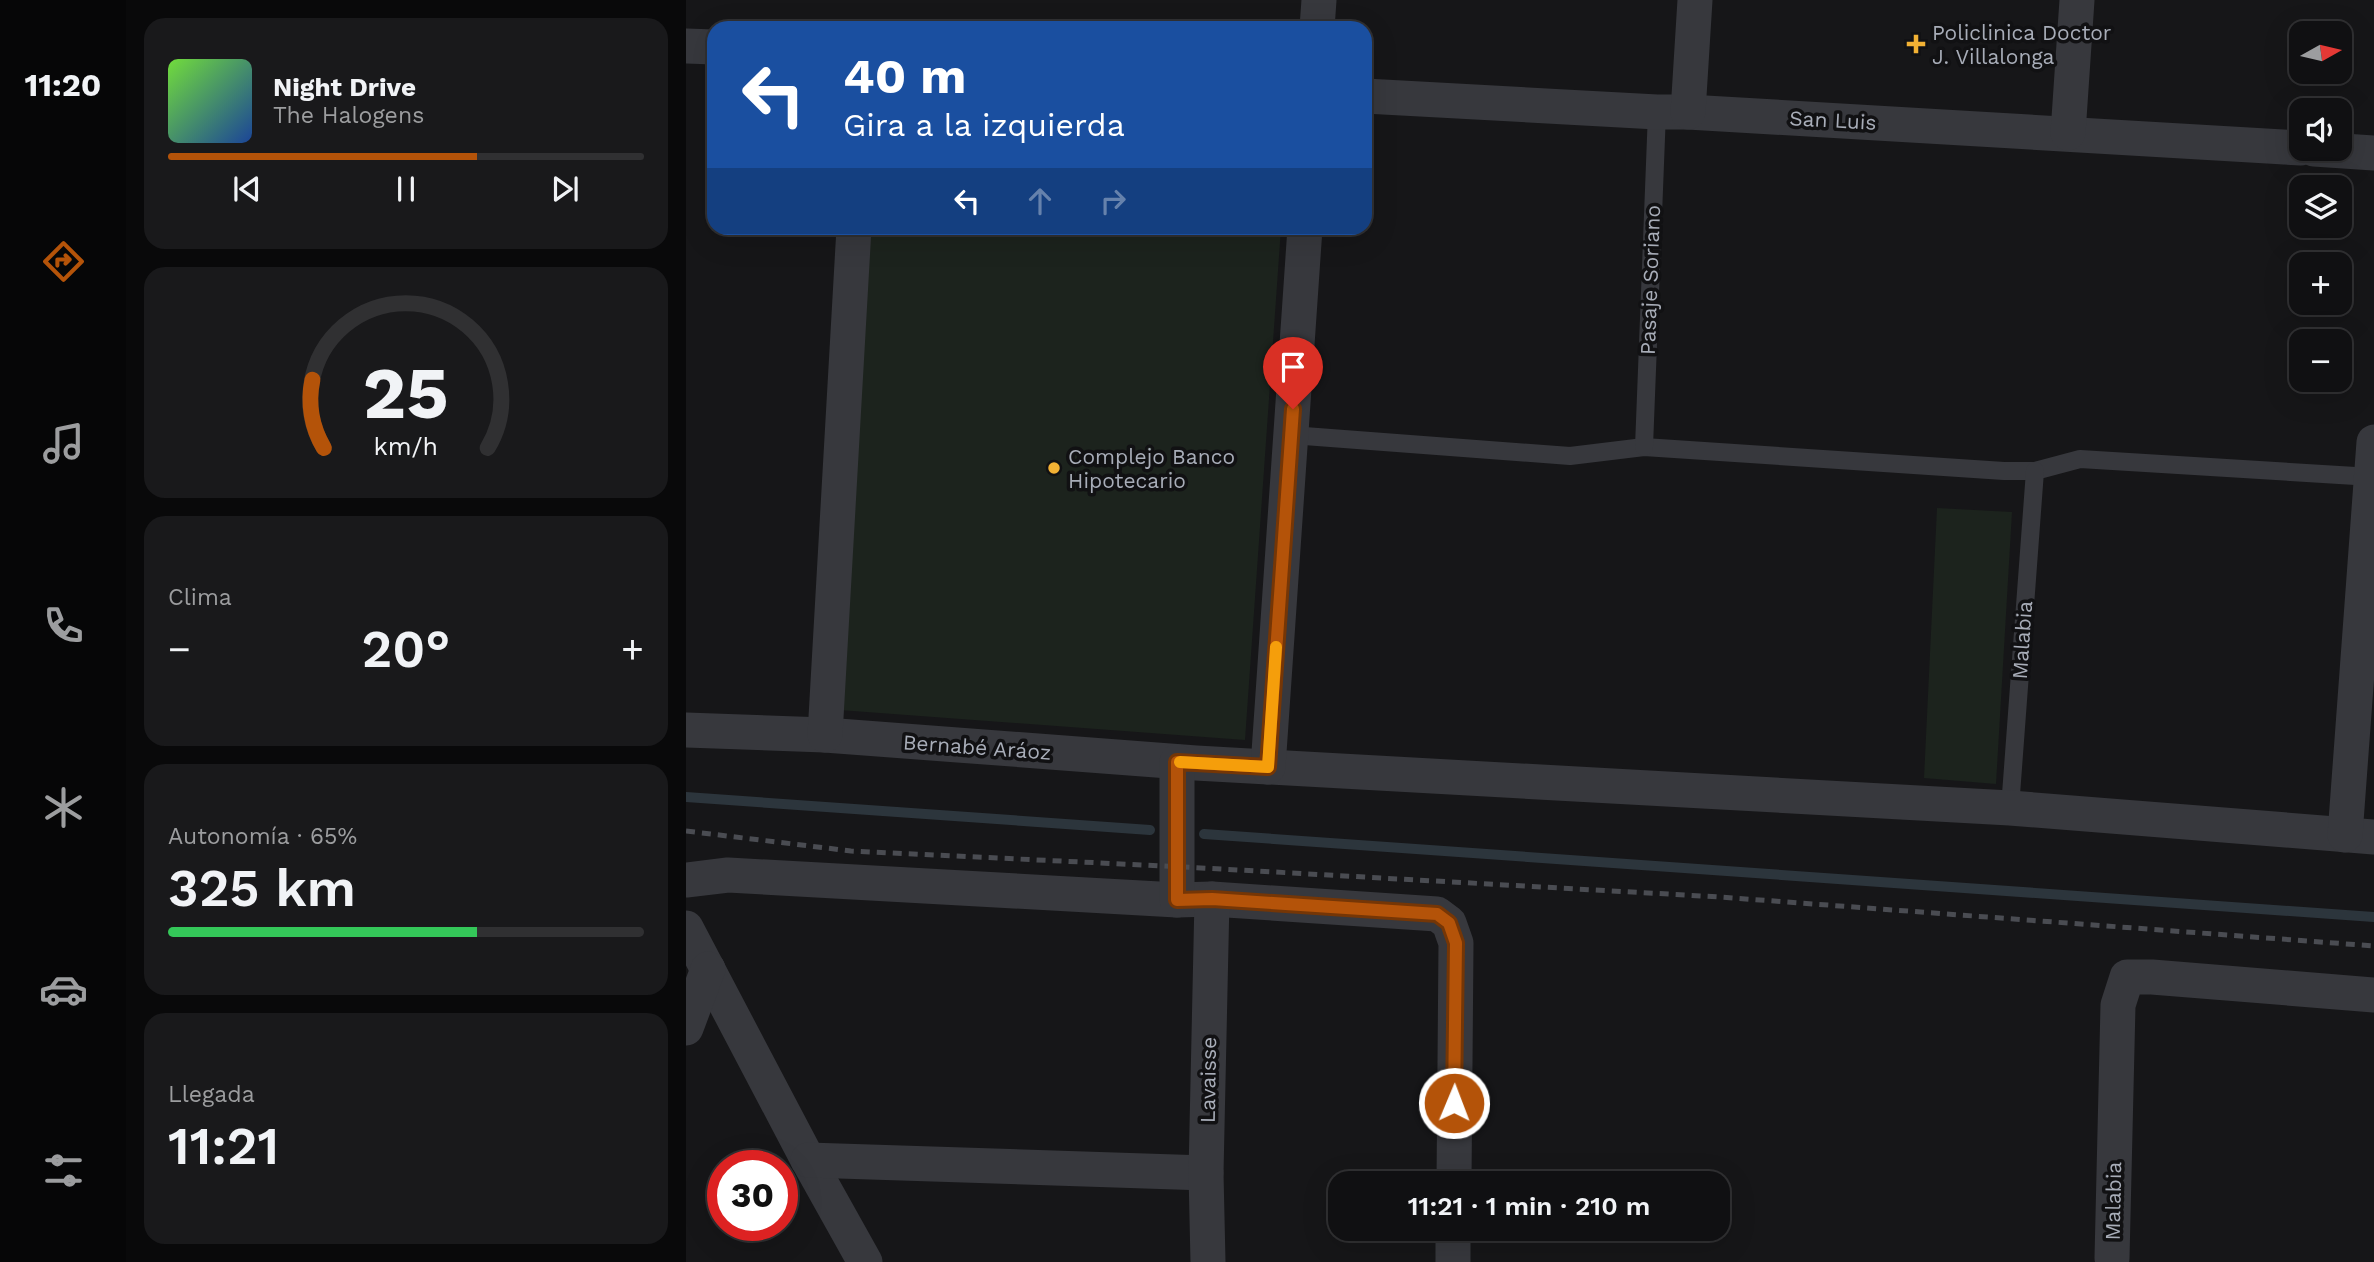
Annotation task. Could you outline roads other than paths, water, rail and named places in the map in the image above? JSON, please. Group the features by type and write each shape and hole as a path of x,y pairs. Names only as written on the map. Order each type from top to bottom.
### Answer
{"street":[{"path":"1318,21 1319,0"},
{"name":"Pasaje Soriano","path":"1673,112 1695,0"},
{"path":"2068,133 2077,0"},
{"path":"686,46 707,47"},
{"name":"San Luis","path":"1372,96 2289,147"},
{"path":"2352,152 2374,153"},
{"path":"825,735 854,235"},
{"path":"1268,767 1305,235"},
{"path":"2360,836 2374,442"},
{"name":"Bernabé Aráoz","path":"686,730 825,735 1177,762 2010,808 2360,836"},
{"path":"1177,762 1177,900"},
{"path":"686,880 728,875 1177,900 1212,899 1437,914 1449,923 1456,943 1454,1171"},
{"name":"Lavaisse","path":"1208,1262 1206,1173 1212,899"},
{"path":"686,928 865,1262"},
{"path":"686,1028 708,968"},
{"name":"Malabia","path":"2112,1258 2118,1005 2127,978 2152,977 2374,995"},
{"path":"808,1160 1206,1173"},
{"path":"1453,1241 1453,1262"}],"lane":[{"name":"Pasaje Soriano","path":"1644,447 1673,112"},
{"path":"1291,435 1570,456 1644,447 2035,471 2080,459 2372,477"},
{"name":"Malabia","path":"2010,808 2035,471"}],"waterway":[{"path":"686,797 1150,830"},
{"path":"1204,834 2374,917"}],"railway":[{"path":"686,831 851,851 1720,897 2374,946"}],"place":[{"name":"Policlinica Doctor J. Villalonga","path":"1916,44"},
{"name":"Complejo Banco Hipotecario","path":"1054,468"}]}
